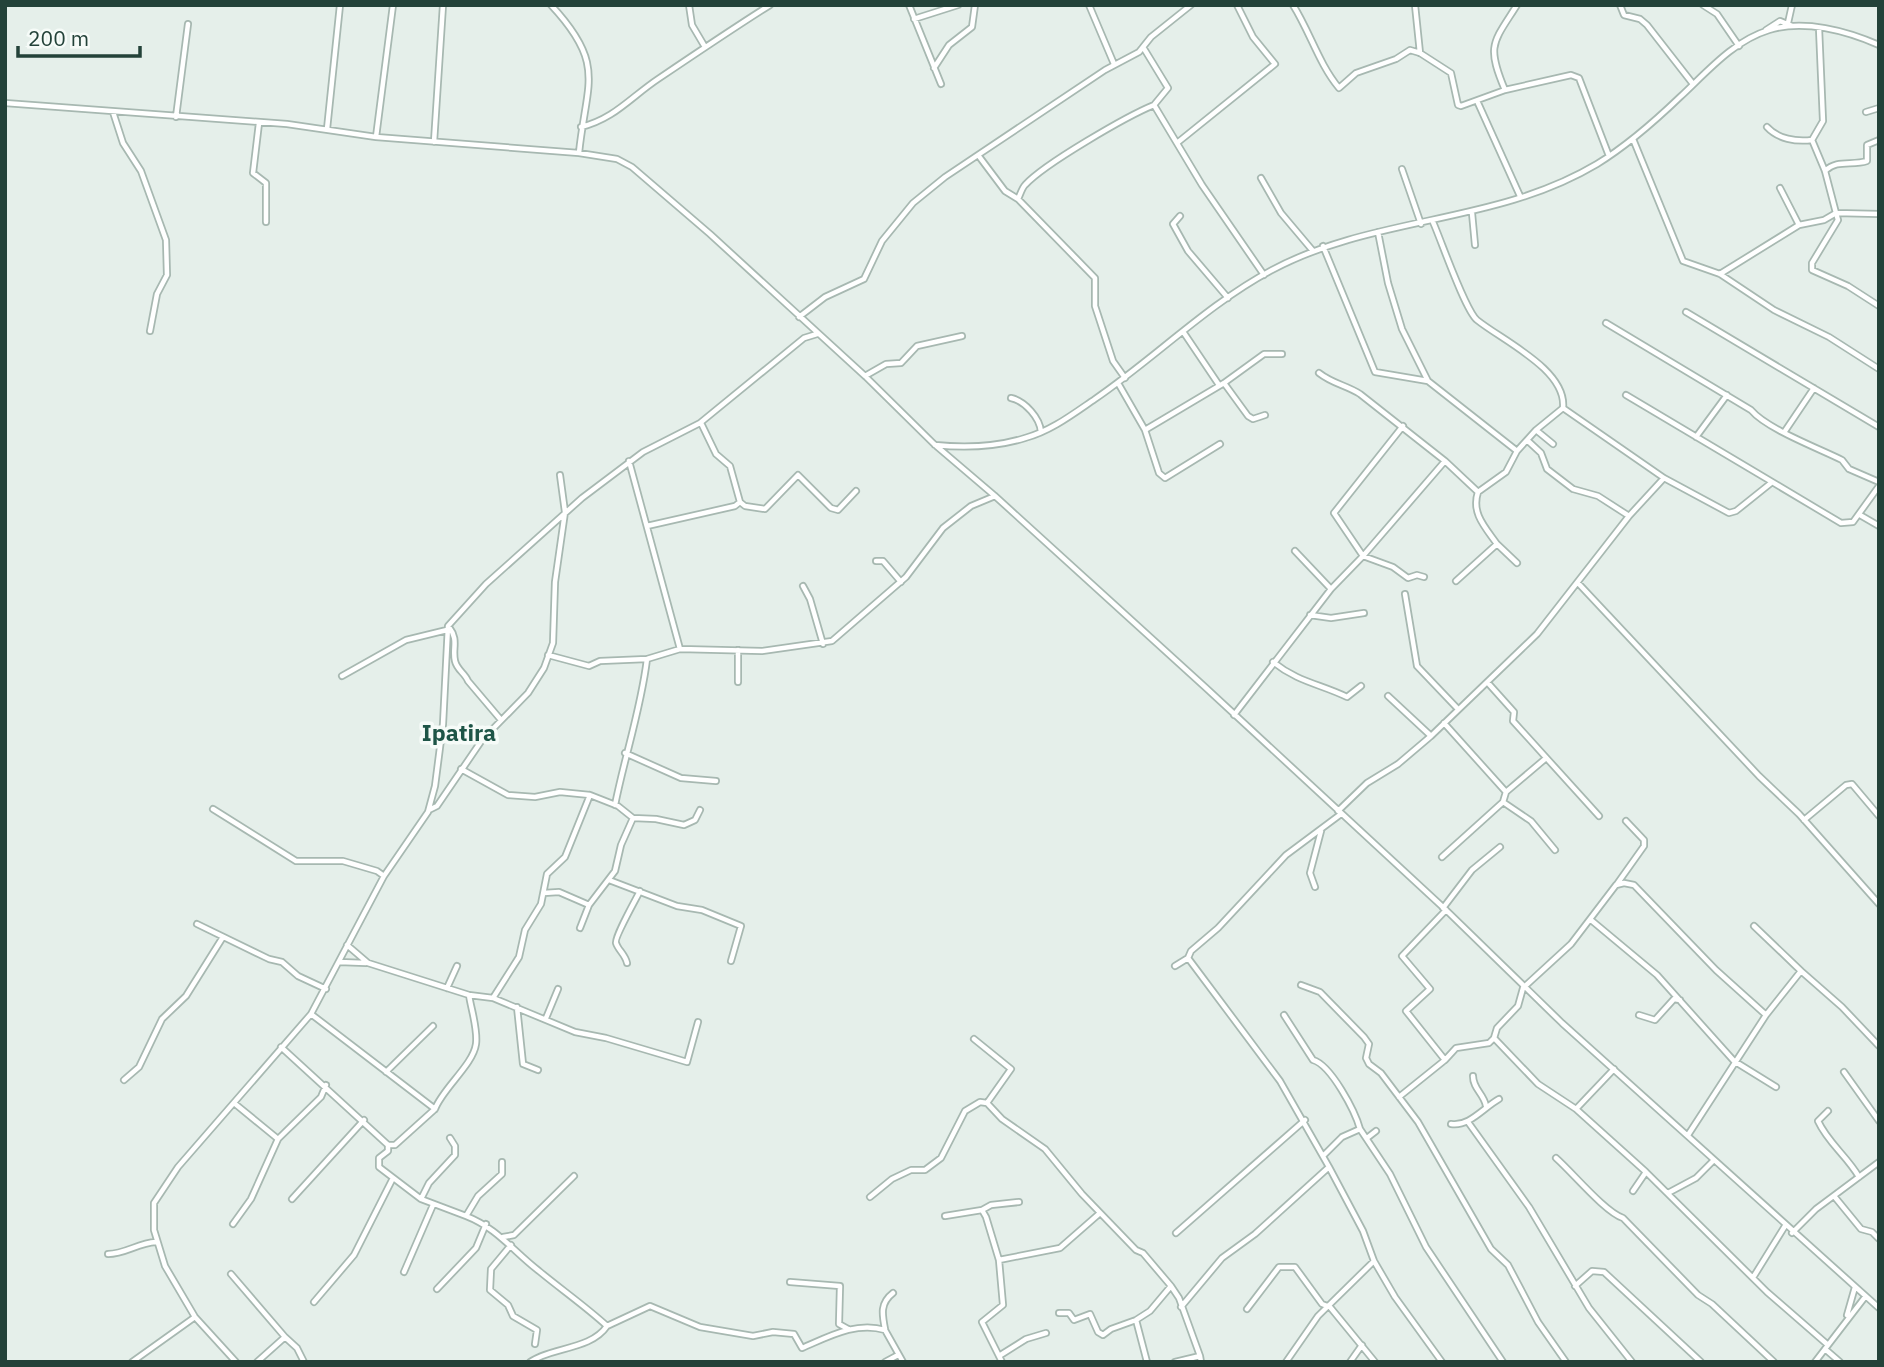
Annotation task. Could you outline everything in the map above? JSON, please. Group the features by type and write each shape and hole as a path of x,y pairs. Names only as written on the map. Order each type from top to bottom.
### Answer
{"street":[{"path":"327,129 340,5"},
{"path":"376,137 393,5"},
{"path":"435,142 443,5"},
{"path":"551,5 584,52 589,69 590,91 581,127 579,153"},
{"path":"557,12 563,5"},
{"path":"689,5 692,25 705,47"},
{"path":"581,127 599,123 615,113 656,80 770,5"},
{"path":"909,5 940,84"},
{"path":"914,19 958,5"},
{"path":"934,68 949,45 972,27 975,5"},
{"path":"1088,5 1114,64"},
{"path":"799,317 825,298 864,279 883,241 913,203 978,155 1143,47 1191,5"},
{"path":"1177,143 1275,64 1253,37 1237,5"},
{"path":"1293,5 1307,27 1313,47 1339,88 1356,73 1396,59 1410,50 1420,52 1451,73 1458,105 1478,103 1505,90 1571,75 1579,78 1609,156"},
{"path":"1415,5 1420,52"},
{"path":"1505,90 1492,50 1495,36 1517,5"},
{"path":"1620,5 1624,15 1640,19 1647,25 1693,83"},
{"path":"1703,5 1717,15 1739,46"},
{"path":"1790,25 1792,5"},
{"path":"176,117 188,24"},
{"path":"934,444 981,446 1024,439 1041,432 1125,378 1228,298 1264,275 1323,246 1378,232 1472,214 1571,178 1633,139 1693,83 1739,46 1766,31 1790,25 1819,28 1843,32 1879,46"},
{"path":"1812,141 1823,121 1819,28"},
{"path":"1018,199 1023,186 1064,157 1154,105 1168,88 1143,47"},
{"path":"5,103 259,123 327,129 376,137 579,153 617,159 650,180 865,376 934,444 995,496 1444,909 1523,988 1688,1135 1792,1233 1879,1308"},
{"path":"1478,103 1520,196"},
{"path":"1154,105 1264,275"},
{"path":"1866,112 1879,108"},
{"path":"113,112 123,143 149,189 166,240 167,275 157,294 150,331"},
{"path":"259,123 253,173 266,183 266,222"},
{"path":"1767,127 1773,134 1797,142 1812,141"},
{"path":"1633,139 1683,261 1720,274 1774,310 1829,337 1879,369"},
{"path":"1825,171 1837,163 1854,164 1867,160 1867,145 1879,140"},
{"path":"1812,141 1825,171 1838,220 1814,256 1812,270 1847,286 1879,306"},
{"path":"978,155 1005,191 1018,199 1095,278 1095,306 1112,361 1125,378"},
{"path":"1402,169 1421,223"},
{"path":"1261,178 1281,213 1313,251"},
{"path":"1780,188 1799,225"},
{"path":"1720,274 1799,225 1824,220 1836,213 1879,214"},
{"path":"1472,214 1475,245"},
{"path":"1180,216 1173,225 1188,251 1228,298"},
{"path":"1433,221 1474,318 1522,350 1555,382 1564,398 1563,408 1536,430 1517,451 1506,472 1478,492 1474,502 1477,515 1497,544 1517,563"},
{"path":"1378,232 1388,282 1402,329 1428,381 1517,451"},
{"path":"1323,246 1375,372 1428,381"},
{"path":"1686,312 1879,427"},
{"path":"1606,323 1751,410 1761,421 1842,460 1849,468 1879,484 1860,515 1853,522 1841,523 1626,395"},
{"path":"804,338 808,326"},
{"path":"1184,333 1248,416 1253,419 1265,415"},
{"path":"431,809 443,723 448,628 464,606 565,512 629,461 700,423 804,338 817,334"},
{"path":"865,376 886,364 901,363 917,346 962,336"},
{"path":"1145,430 1221,384 1264,354 1282,354"},
{"path":"1319,373 1333,384 1349,387 1403,426 1478,492"},
{"path":"1118,383 1145,430 1159,473 1165,478 1220,444"},
{"path":"1785,431 1814,388"},
{"path":"1696,438 1727,395"},
{"path":"1011,398 1017,399 1030,411 1041,425 1041,432"},
{"path":"1563,408 1664,478 1729,513 1736,511 1771,483"},
{"path":"700,423 716,454 730,466 740,502 745,506 765,509 798,475 828,505 838,510 856,491"},
{"path":"1403,426 1334,513 1363,556 1393,567 1408,578 1417,575 1424,577"},
{"path":"1536,430 1553,444"},
{"path":"1527,440 1541,453 1547,469 1573,489 1598,496 1629,516"},
{"path":"629,461 680,649"},
{"path":"1234,715 1331,589 1445,461"},
{"path":"236,1362 195,1317 165,1266 156,1242 154,1203 160,1189 311,1014 384,876 461,769 501,720 533,687 552,643 555,582 565,512 560,475"},
{"path":"1175,966 1188,958 1286,855 1307,837 1321,831 1367,783 1398,764 1431,736 1457,708 1488,683 1508,659 1537,634 1629,516 1664,478"},
{"path":"548,655 589,666 600,661 647,659 680,649 791,650 832,641 901,582 943,528 971,506 995,496"},
{"path":"647,526 735,506 740,502"},
{"path":"1860,515 1879,526"},
{"path":"1456,581 1497,544"},
{"path":"1294,551 1331,589"},
{"path":"876,561 883,561 901,582"},
{"path":"1578,583 1804,820 1879,904"},
{"path":"803,586 810,599 823,644"},
{"path":"1405,594 1418,666 1457,708"},
{"path":"1310,615 1331,618 1364,613"},
{"path":"342,676 406,640 448,628"},
{"path":"448,628 457,643 454,657 457,667 466,674 468,681 501,720"},
{"path":"738,650 738,682"},
{"path":"615,805 625,754 643,698 647,659"},
{"path":"1273,662 1292,677 1306,679 1319,688 1347,696 1361,686"},
{"path":"1488,683 1514,712 1513,721 1599,816"},
{"path":"1388,696 1431,736"},
{"path":"1444,723 1506,792"},
{"path":"625,754 681,778 716,780"},
{"path":"1442,858 1503,802 1506,792 1545,759"},
{"path":"461,769 509,795 535,797 561,792 590,795 615,805 633,818 656,818 684,825 695,820 700,810"},
{"path":"1804,820 1846,785 1852,784 1879,816"},
{"path":"493,999 519,957 525,930 536,917 547,874 565,857 590,795"},
{"path":"1503,802 1531,821 1555,850"},
{"path":"213,809 296,861 343,861 377,871 384,876"},
{"path":"580,928 589,905 615,871 621,845 633,818"},
{"path":"1399,1097 1456,1048 1489,1043 1494,1038 1497,1028 1518,1006 1523,988 1571,944 1644,846 1644,840 1626,821"},
{"path":"1315,887 1310,873 1321,831"},
{"path":"1445,1060 1406,1011 1430,989 1402,956 1444,909 1472,870 1500,847"},
{"path":"609,880 677,906 702,910 741,926 731,961"},
{"path":"1616,885 1634,885 1716,970 1766,1015"},
{"path":"627,963 616,943 617,935 630,916 639,891"},
{"path":"544,893 559,892 589,905"},
{"path":"1591,920 1657,975 1734,1061 1776,1087"},
{"path":"197,924 282,962 298,976 326,989"},
{"path":"1754,926 1842,1007 1879,1046"},
{"path":"124,1080 139,1068 162,1019 186,996 223,937"},
{"path":"347,945 368,963"},
{"path":"1188,958 1305,1120 1363,1231 1374,1261 1395,1297 1442,1362"},
{"path":"339,962 368,963 469,995 493,999 546,1018 575,1032 606,1038 687,1062 698,1022"},
{"path":"447,988 457,966"},
{"path":"1688,1135 1734,1061 1801,971"},
{"path":"1301,985 1320,992 1364,1037 1368,1045 1366,1058 1369,1064 1381,1073 1399,1097 1469,1207 1469,1213 1491,1249 1508,1265 1538,1322 1566,1362"},
{"path":"546,1018 558,989"},
{"path":"388,1145 396,1145 435,1109 440,1096 456,1077 476,1045 469,995"},
{"path":"1639,1014 1655,1020 1674,999 1681,1000"},
{"path":"517,1007 523,1063 538,1070"},
{"path":"311,1014 435,1109"},
{"path":"1284,1015 1313,1060 1322,1062 1331,1073 1360,1129 1390,1174 1426,1247 1503,1362"},
{"path":"386,1072 433,1026"},
{"path":"1494,1038 1538,1084 1576,1109 1646,1172 1840,1362"},
{"path":"974,1039 1011,1069 987,1103"},
{"path":"281,1047 326,1085 388,1145 388,1151 377,1163 391,1180 433,1205 486,1224 607,1325"},
{"path":"1576,1109 1614,1069"},
{"path":"1844,1072 1879,1121"},
{"path":"1473,1076 1476,1089 1486,1106"},
{"path":"233,1224 251,1199 278,1139 321,1097 326,1085"},
{"path":"321,1097 335,1094"},
{"path":"1451,1124 1461,1125 1468,1122 1486,1106 1499,1099"},
{"path":"870,1197 892,1179 911,1170 925,1170 941,1158 965,1111 980,1102 987,1103 1002,1119 1045,1149 1100,1213 1136,1250 1143,1253 1180,1298 1200,1359 1175,1362"},
{"path":"234,1104 278,1139"},
{"path":"1828,1111 1818,1121 1825,1137 1848,1158 1859,1177"},
{"path":"292,1199 364,1120"},
{"path":"1176,1233 1305,1120"},
{"path":"1468,1122 1529,1207 1589,1308 1632,1362"},
{"path":"1324,1155 1342,1137 1360,1129"},
{"path":"1367,1138 1376,1131"},
{"path":"421,1199 429,1183 455,1155 455,1146 450,1138"},
{"path":"1556,1158 1587,1186 1610,1214 1622,1218 1698,1296 1712,1304 1774,1362"},
{"path":"1668,1193 1696,1178 1714,1160"},
{"path":"466,1216 478,1196 502,1174 502,1162"},
{"path":"1792,1233 1834,1196 1879,1163"},
{"path":"1181,1307 1222,1258 1255,1234 1329,1167"},
{"path":"1633,1191 1646,1172"},
{"path":"503,1237 514,1235 574,1176"},
{"path":"314,1302 354,1255 391,1180"},
{"path":"1834,1196 1861,1229 1872,1232 1879,1239"},
{"path":"945,1216 982,1210 991,1205 1019,1202"},
{"path":"404,1272 433,1205"},
{"path":"982,1210 999,1260 1003,1305 982,1322 1001,1359 1026,1339 1046,1333"},
{"path":"999,1260 1060,1248 1100,1213"},
{"path":"437,1289 476,1248 486,1224"},
{"path":"1754,1276 1785,1226"},
{"path":"108,1254 119,1254 142,1243 156,1242"},
{"path":"511,1245 491,1269 490,1290 510,1308 513,1316 537,1330 535,1344"},
{"path":"1286,1362 1318,1316 1374,1261"},
{"path":"1247,1310 1279,1266 1295,1267 1322,1304 1330,1307 1375,1362"},
{"path":"1575,1286 1592,1271 1604,1272 1702,1362"},
{"path":"231,1274 304,1362"},
{"path":"790,1282 841,1286 839,1324 849,1329"},
{"path":"1059,1313 1069,1313 1074,1320 1090,1314 1098,1332 1103,1335 1150,1311 1171,1286"},
{"path":"1846,1319 1855,1287"},
{"path":"893,1293 886,1298 881,1312 885,1330 902,1362"},
{"path":"1815,1362 1865,1297"},
{"path":"530,1362 574,1346 603,1331 607,1325 631,1317 645,1306 700,1326 740,1334 794,1334 802,1348 820,1338 849,1329 866,1327 885,1330"},
{"path":"132,1362 195,1317"},
{"path":"1136,1320 1147,1362"},
{"path":"257,1362 285,1337"},
{"path":"1350,1362 1362,1345"},
{"path":"885,1362 898,1355"}],"district":[{"name":"Ipatira","path":"459,733"}]}
